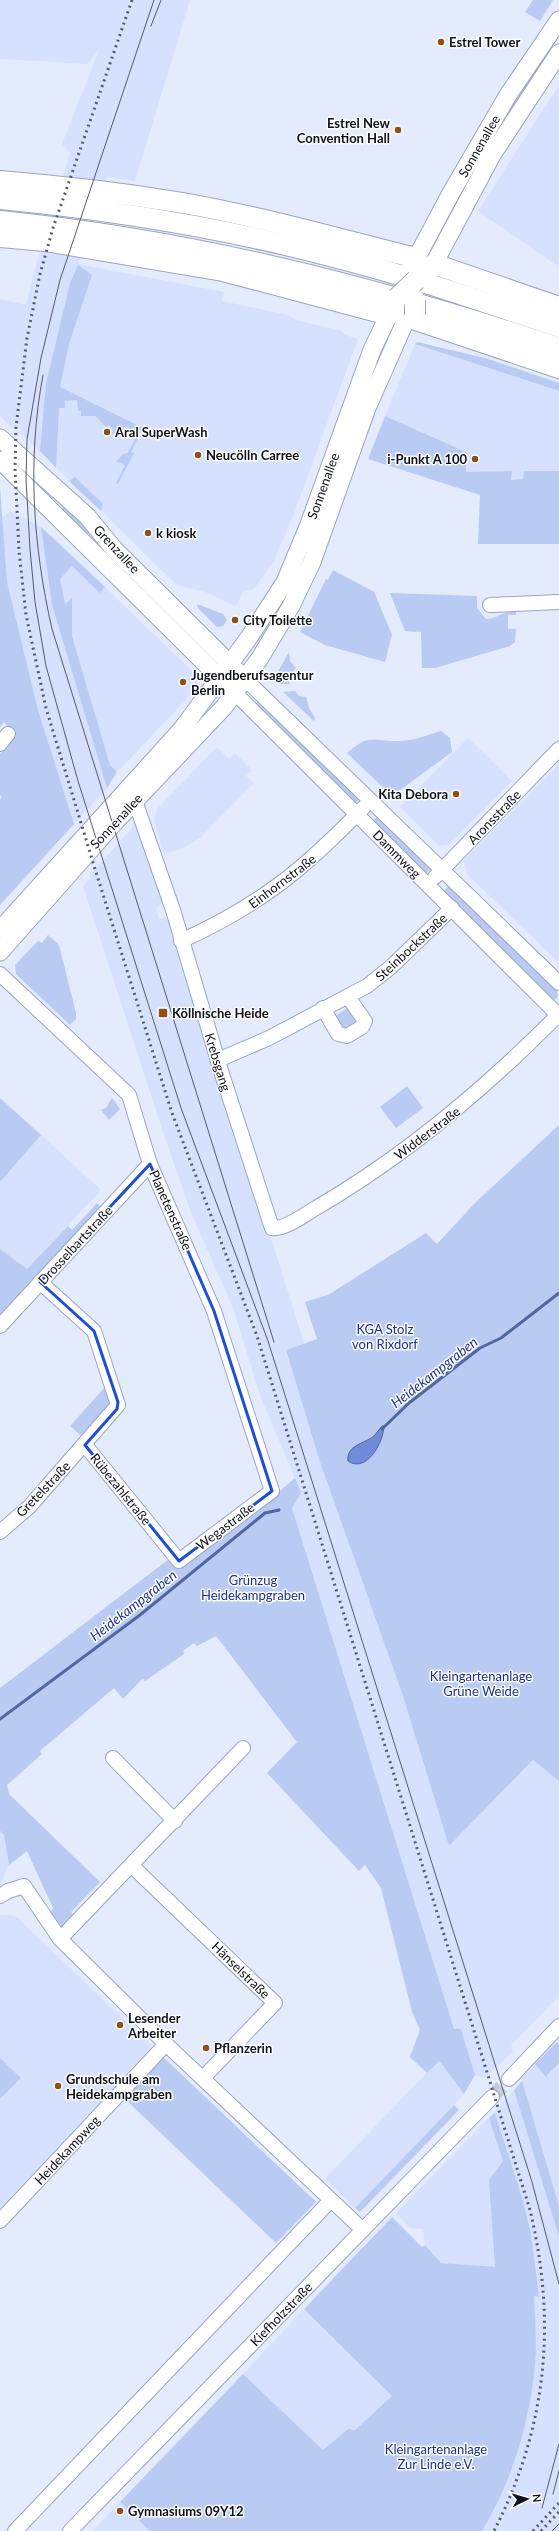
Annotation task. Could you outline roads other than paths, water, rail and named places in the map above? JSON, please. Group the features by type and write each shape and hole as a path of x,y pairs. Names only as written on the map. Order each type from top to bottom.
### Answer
{"highway":[{"path":"0,181 115,193 184,203 263,220 411,289 559,368"},
{"path":"0,199 118,213 257,238 385,271 559,327"},
{"path":"0,221 158,242 242,258 387,294 559,348"},
{"path":"0,237 61,244 223,271 411,289 559,307"}],"main road":[{"name":"Sonnenallee","path":"0,952 135,801 235,693 291,606 312,562 411,289 508,95 559,20"},
{"name":"Sonnenallee","path":"0,930 182,729 250,636 285,582 298,553 372,350 411,289 488,161 556,57"},
{"name":"Grenzallee","path":"0,438 87,516 114,549 245,679"},
{"name":"Grenzallee","path":"0,460 235,693"},
{"path":"52,510 65,495"},
{"path":"250,636 266,647"}],"street":[{"path":"490,605 559,602"},
{"name":"Dammweg","path":"245,679 441,871 559,983"},
{"name":"Dammweg","path":"235,693 290,750 357,814 559,1015"},
{"name":"Aronsstraße","path":"428,884 559,750"},
{"name":"Krebsgang","path":"135,801 173,910 181,941 270,1225 277,1229"},
{"name":"Einhornstraße","path":"181,941 232,917 264,897 306,865 369,801"},
{"name":"Steinbockstraße","path":"218,1060 269,1038 367,986 391,968 452,908"},
{"name":"Planetenstraße","path":"0,974 129,1095 150,1164 214,1311 272,1491"},
{"path":"323,1008 338,1034 347,1036 362,1027 365,1021 348,997"},
{"name":"Widderstraße","path":"277,1229 363,1180 424,1136 484,1088 559,1015"},
{"name":"Drosselbartstraße","path":"0,1326 150,1164"},
{"name":"Rübezahlstraße","path":"40,1282 94,1330 118,1402 117,1409 85,1445 179,1561"},
{"name":"Gretelstraße","path":"0,1532 30,1506 85,1445"},
{"name":"Wegastraße","path":"179,1561 272,1491"},
{"path":"60,1939 132,1866 243,1748"},
{"path":"113,1758 175,1821"},
{"name":"Hänselstraße","path":"132,1866 275,2003 203,2078"},
{"path":"0,1896 8,1891 24,1886 60,1939 166,2044 363,2230"},
{"path":"509,2079 559,2026"},
{"name":"Heidekampweg","path":"0,2221 166,2044"},
{"name":"Kiefholzstraße","path":"70,2531 492,2097"},
{"path":"15,2531 331,2200"}],"water":[{"path":"382,1426 384,1426 381,1440 378,1447 368,1460 355,1464 348,1461 350,1451 374,1436"}],"waterway":[{"name":"Heidekampgraben","path":"382,1429 409,1403 480,1348 501,1338 559,1293"},
{"name":"Heidekampgraben","path":"0,1719 140,1615 265,1513 279,1510"}],"tunnel":[{"path":"492,2097 509,2079"}],"tram line":[{"path":"154,0 60,280 41,358 27,439 26,479 30,549 35,602 46,666 78,781 181,1108 268,1341 532,2182 559,2284"},
{"path":"151,26 161,0"},
{"path":"43,375 35,439 34,503 40,566 52,629 274,1342"},
{"path":"542,2508 559,2444"},
{"path":"553,2494 559,2471"},
{"path":"552,2531 559,2524"}],"railway":[{"path":"132,0 53,228 40,274 27,338 16,427 15,468 19,551 26,615 46,708 172,1113 257,1336 530,2210 538,2252 543,2293 544,2334 542,2374 536,2414 526,2453 512,2492 494,2531"},
{"path":"533,2531 559,2503"},
{"path":"541,2531 559,2512"}],"place":[{"name":"Estrel Tower","path":"441,42"},
{"name":"Estrel New Convention Hall","path":"398,130"},
{"name":"Aral SuperWash","path":"107,432"},
{"name":"Neucölln Carree","path":"198,455"},
{"name":"i-Punkt A 100","path":"475,459"},
{"name":"k kiosk","path":"148,533"},
{"name":"City Toilette","path":"235,620"},
{"name":"Jugendberufsagentur Berlin","path":"183,682"},
{"name":"Kita Debora","path":"456,794"},
{"name":"Köllnische Heide","path":"163,1013"},
{"name":"Lesender Arbeiter","path":"120,2025"},
{"name":"Pflanzerin","path":"206,2048"},
{"name":"Grundschule am Heidekampgraben","path":"58,2086"},
{"name":"Gymnasiums 09Y12","path":"120,2511"}],"park label":[{"name":"KGA Stolz von Rixdorf","path":"385,1336"},
{"name":"Grünzug Heidekampgraben","path":"253,1588"},
{"name":"Kleingartenanlage Grüne Weide","path":"481,1684"},
{"name":"Kleingartenanlage Zur Linde e.V.","path":"436,2456"}]}
